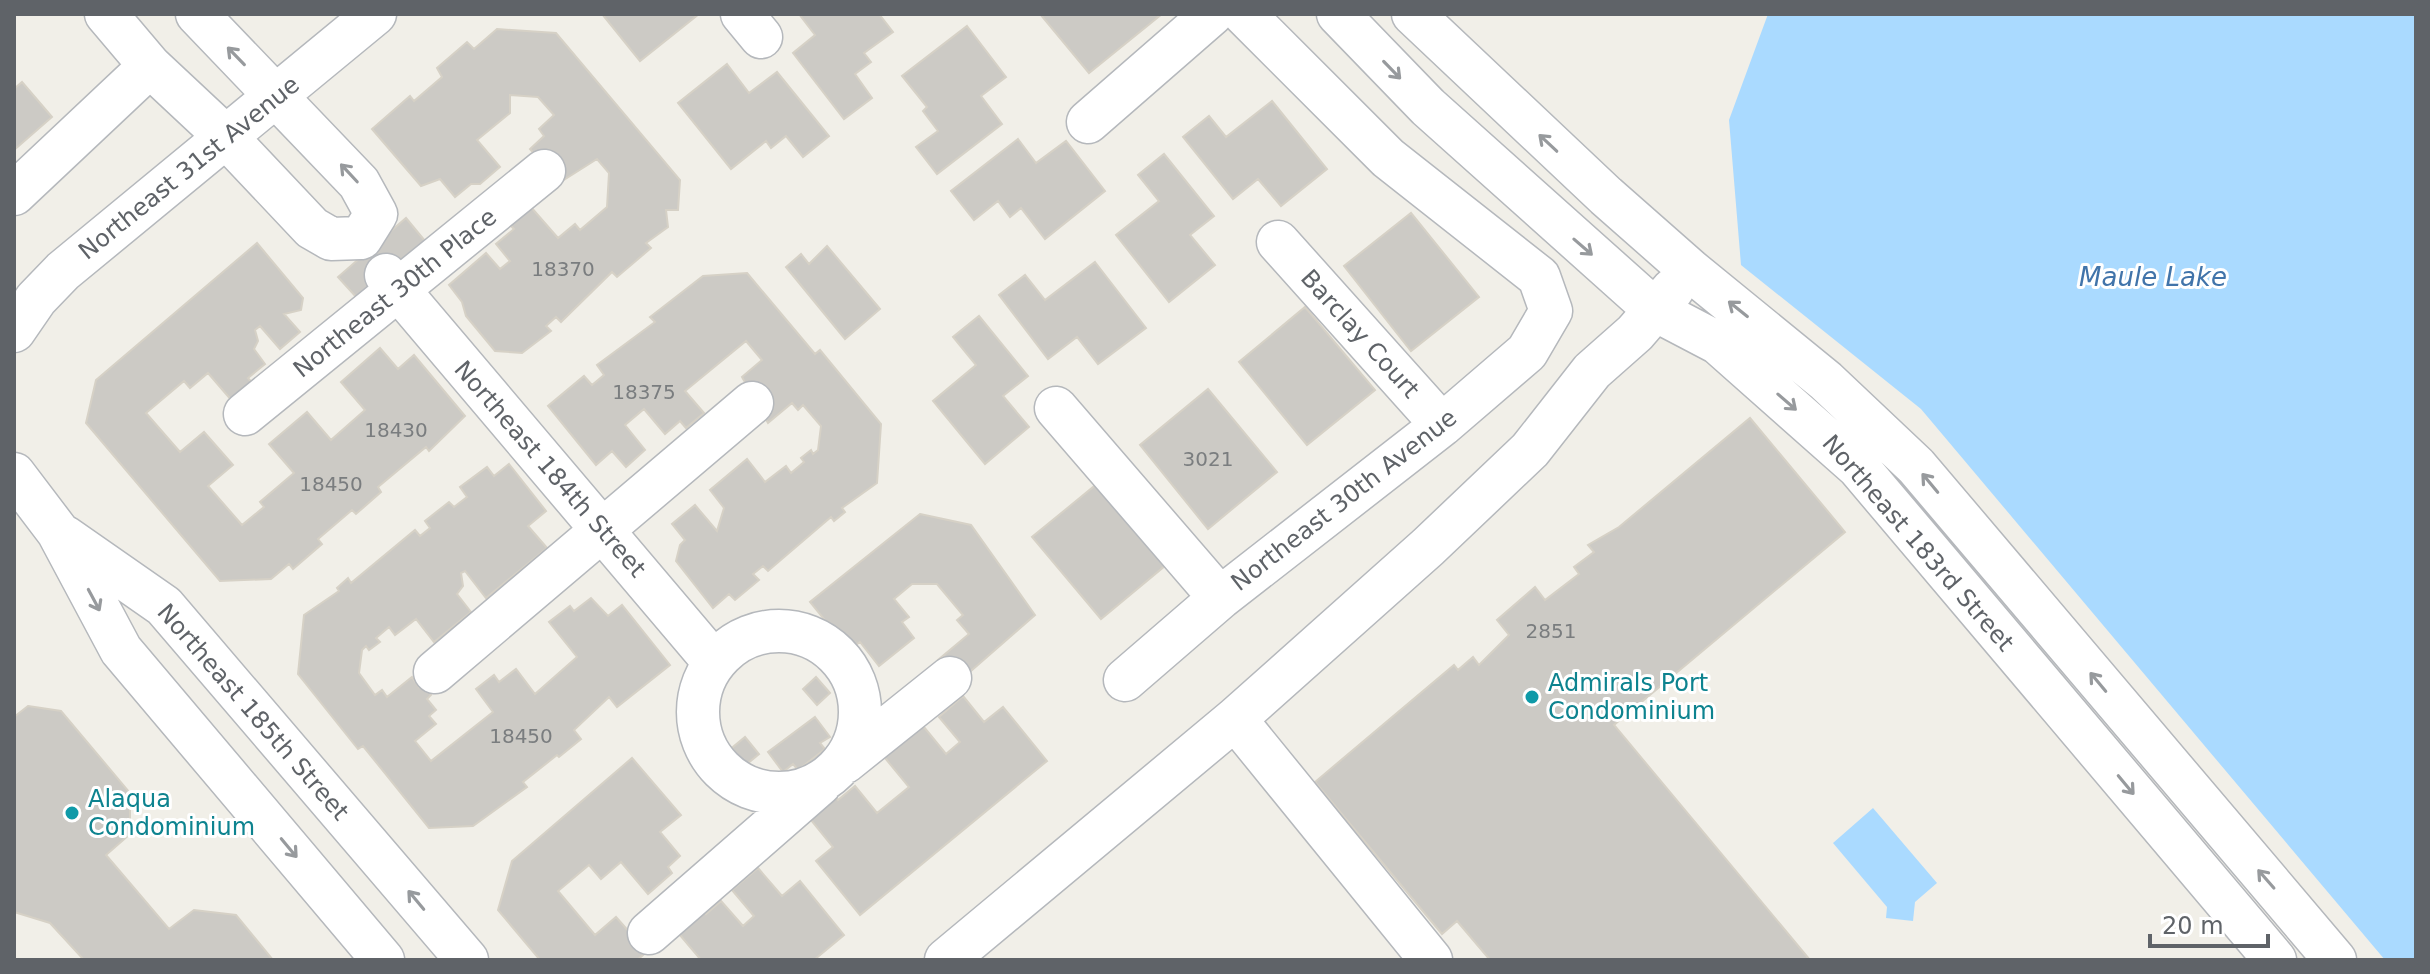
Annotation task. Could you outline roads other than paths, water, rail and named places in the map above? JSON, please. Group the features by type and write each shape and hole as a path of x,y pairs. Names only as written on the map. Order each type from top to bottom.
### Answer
{"street":[{"path":"106,14 150,66 227,138 312,228 378,264"},
{"path":"197,14 370,199 376,214 378,264"},
{"name":"Northeast 31st Avenue","path":"14,331 36,299 63,271 375,14"},
{"path":"1088,122 1212,14"},
{"name":"Northeast 30th Avenue","path":"1125,680 1220,598 1442,425 1527,352 1551,311 1539,277 1388,158 1244,14"},
{"name":"Northeast 183rd Street","path":"1338,14 1428,107 1655,310 1718,343 1858,467 2275,960"},
{"name":"Northeast 183rd Street","path":"1413,14 1498,97 1690,270 1826,381 1916,466 2335,960"},
{"path":"14,194 150,66"},
{"name":"Northeast 30th Place","path":"245,414 378,264 544,171"},
{"name":"Barclay Court","path":"1278,242 1442,425"},
{"name":"Northeast 184th Street","path":"378,264 714,662"},
{"path":"946,960 1235,719 1428,547 1530,450 1592,371 1655,310 1690,270"},
{"path":"435,672 752,403"},
{"path":"1056,408 1220,598"},
{"path":"14,474 58,532 121,650 383,960"},
{"name":"Northeast 185th Street","path":"58,532 164,606 467,960"},
{"path":"769,631 791,631 812,637 830,649 855,683 860,704 853,747 832,773 787,792 750,788 729,775 711,757 701,734 698,709 703,684 714,662 730,647 769,631"},
{"path":"649,933 832,773 950,678"},
{"path":"1235,719 1431,960"},
{"path":"255,807 304,767"}],"water":[{"name":"Maule Lake","path":"1768,14 2416,14 2416,960 2385,960 1921,409 1741,265 1729,120"},
{"path":"1873,808 1937,883 1915,902 1913,921 1886,918 1887,907 1833,843"}],"place":[{"name":"Admirals Port Condominium","path":"1532,697"},
{"name":"Alaqua Condominium","path":"72,813"}]}
